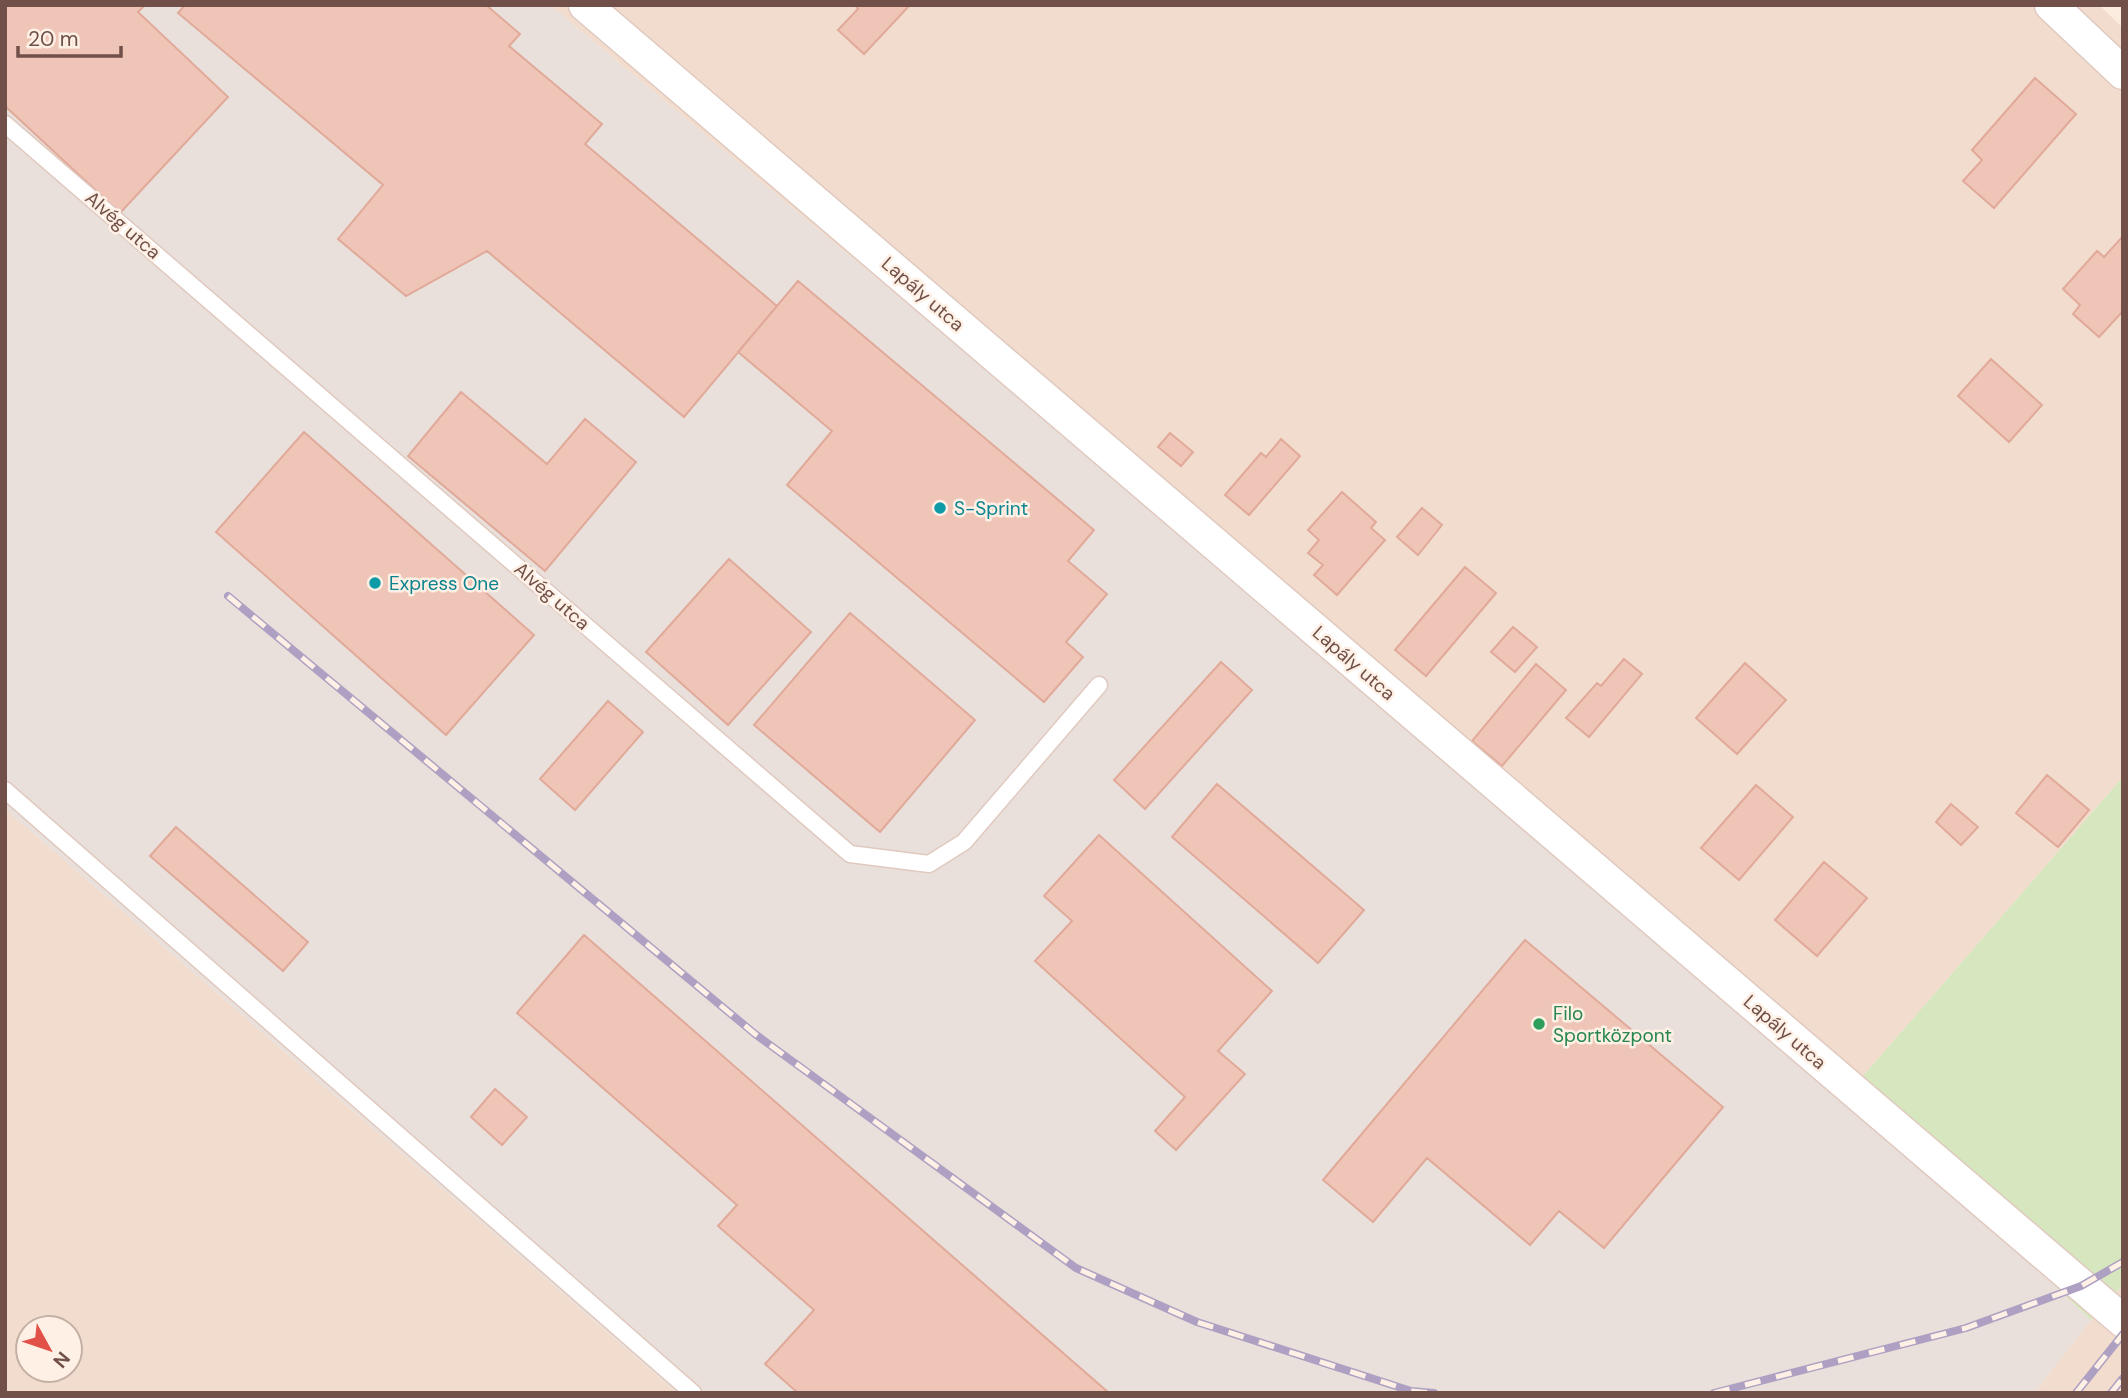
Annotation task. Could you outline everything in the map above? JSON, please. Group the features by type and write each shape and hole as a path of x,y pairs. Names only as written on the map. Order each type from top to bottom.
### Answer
{"street":[{"name":"Lapály utca","path":"585,5 2123,1321"},
{"path":"2051,5 2123,72"}],"lane":[{"name":"Alvég utca","path":"5,124 850,854 929,864 964,842 1099,685"},
{"path":"5,790 693,1393"}],"shaded area":[{"path":"5,5 550,5 1849,1092 2091,1320 2034,1393 677,1393 5,809"},
{"path":"550,5 2099,5 2123,28 2123,777 1849,1092"},
{"path":"5,809 677,1393 5,1393"},
{"path":"2123,1285 2123,1393 2034,1393 2091,1320"}],"green space":[{"path":"2123,777 2123,1285 2091,1320 1849,1092"}],"building":[{"path":"145,5 138,12 228,97 120,213 5,106 5,6"},
{"path":"185,5 486,5 520,34 509,46 602,124 585,144 777,306 684,417 487,251 406,296 338,239 383,185 178,13"},
{"path":"855,5 910,5 864,54 838,30 858,9"},
{"path":"2035,78 2076,114 1994,208 1963,181 1982,160 1972,150"},
{"path":"2123,236 2123,311 2099,337 2073,314 2080,305 2063,289 2097,251 2104,257"},
{"name":"S-Sprint","path":"798,281 1094,530 1068,561 1107,594 1066,642 1083,657 1044,702 787,485 832,431 738,352"},
{"path":"1991,359 2042,405 2009,442 1958,396"},
{"path":"461,392 547,464 585,419 636,462 545,571 408,456"},
{"name":"Express One","path":"304,432 534,635 446,735 216,532"},
{"path":"1170,433 1193,452 1181,466 1158,447"},
{"path":"1281,439 1300,456 1249,515 1225,495 1261,453 1266,457"},
{"path":"1342,492 1376,522 1371,528 1385,540 1337,595 1314,575 1323,565 1308,553 1319,540 1308,530"},
{"path":"1422,508 1442,525 1418,555 1397,537"},
{"path":"729,559 811,632 728,725 646,652"},
{"path":"1465,567 1496,593 1426,676 1395,650"},
{"path":"850,613 975,720 880,832 754,725"},
{"path":"1513,627 1537,647 1515,672 1491,652"},
{"path":"1624,659 1642,674 1589,737 1566,718 1597,683 1601,686"},
{"path":"1221,662 1252,690 1145,809 1114,780"},
{"path":"1745,663 1786,700 1737,754 1696,718"},
{"path":"1536,664 1566,690 1502,766 1472,741"},
{"path":"608,701 643,732 575,810 540,779"},
{"path":"2047,775 2089,810 2058,847 2016,813"},
{"path":"1217,784 1364,910 1318,963 1172,837"},
{"path":"1756,785 1793,817 1739,880 1701,848"},
{"path":"1951,804 1978,827 1961,845 1936,822"},
{"path":"176,827 308,942 283,971 150,856"},
{"path":"1099,835 1272,991 1218,1051 1245,1074 1176,1150 1155,1131 1185,1097 1035,961 1072,921 1044,896"},
{"path":"1824,862 1867,898 1817,956 1775,920"},
{"path":"584,935 1109,1393 798,1393 765,1364 814,1310 718,1226 737,1205 517,1013"},
{"name":"Filo Sportközpont","path":"1525,940 1723,1107 1604,1248 1559,1211 1530,1245 1427,1158 1373,1222 1323,1180"},
{"path":"495,1089 527,1117 502,1145 471,1117"}],"railway":[{"path":"228,596 755,1034 1076,1268 1197,1322 1411,1391 1434,1393"},
{"path":"1714,1393 1966,1328 2081,1286 2123,1262"},
{"path":"2076,1393 2123,1334"},
{"path":"2111,1393 2123,1378"}],"place":[{"name":"S-Sprint","path":"940,508"},
{"name":"Express One","path":"375,583"},
{"name":"Filo Sportközpont","path":"1539,1024"}]}
